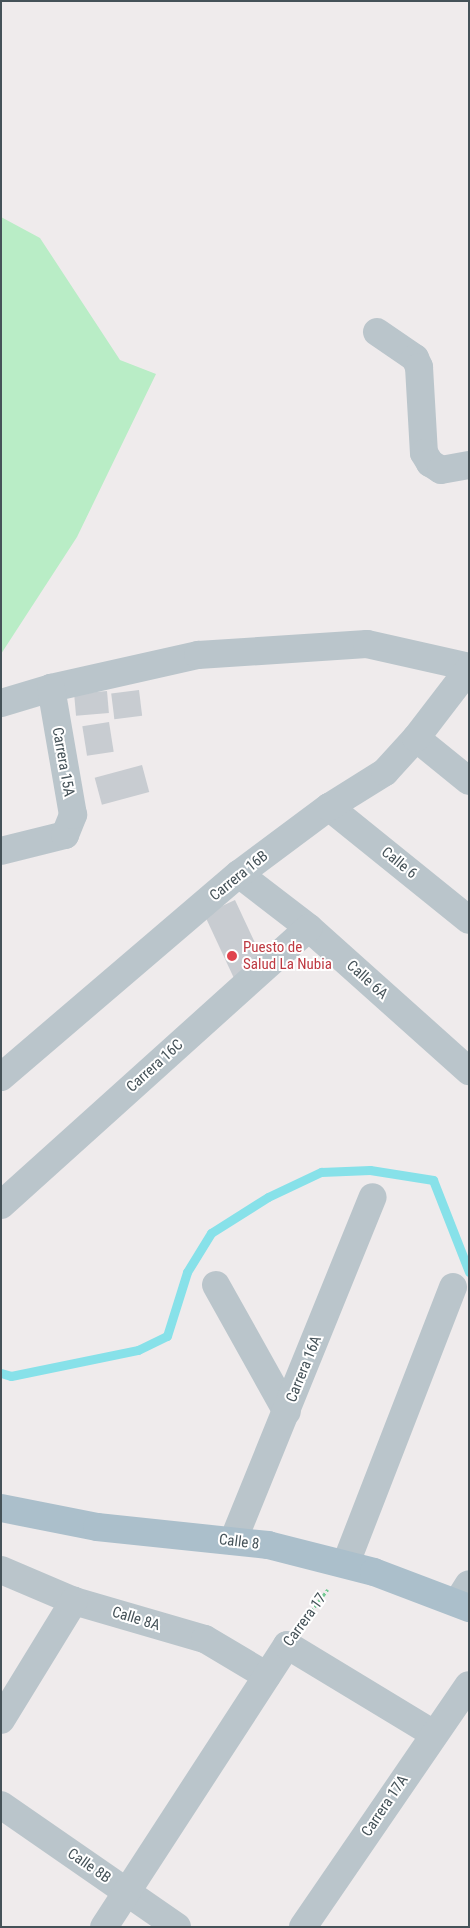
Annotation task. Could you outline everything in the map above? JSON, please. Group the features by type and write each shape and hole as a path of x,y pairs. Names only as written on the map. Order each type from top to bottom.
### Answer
{"main road":[{"name":"Calle 8","path":"1,1508 97,1527 268,1545 346,1563 465,1598"}],"street":[{"path":"377,332 415,358 419,367 424,453 430,463 441,470 469,465"},
{"path":"1,703 51,688 198,655 367,644 469,668"},
{"name":"Carrera 16B","path":"1,1078 240,874 329,807 385,772 416,738 469,668"},
{"name":"Carrera 15A","path":"1,851 65,835 72,815 51,688"},
{"path":"416,738 469,782"},
{"name":"Calle 6","path":"329,807 469,920"},
{"name":"Calle 6A","path":"240,874 310,928 469,1071"},
{"name":"Carrera 16C","path":"1,1205 310,928"},
{"name":"Carrera 16A","path":"233,1542 287,1412 372,1197"},
{"path":"216,1285 287,1412"},
{"path":"346,1563 453,1287"},
{"name":"Calle 8A","path":"1,1570 74,1600 205,1639 267,1676"},
{"path":"1,1720 74,1600"},
{"path":"287,1645 434,1734"},
{"name":"Carrera 17","path":"104,1927 287,1645"},
{"name":"Carrera 17A","path":"303,1927 469,1685"},
{"name":"Calle 8B","path":"1,1805 177,1927"}],"path":[{"name":"Carrera 17","path":"287,1645 346,1563"}],"green space":[{"path":"1,217 40,238 120,360 156,374 77,537 1,654"}],"building":[{"path":"139,690 142,716 114,719 111,693"},
{"path":"107,691 109,713 76,716 74,694"},
{"path":"109,722 114,752 87,756 82,726"},
{"path":"142,765 149,792 102,805 95,778"},
{"path":"235,900 266,966 235,981 204,914"}],"waterway":[{"path":"1,1373 11,1376 138,1350 167,1336 187,1272 211,1233 268,1197 321,1172 370,1170 433,1180 469,1272"}],"place":[{"name":"Puesto de Salud La Nubia","path":"232,956"}]}
